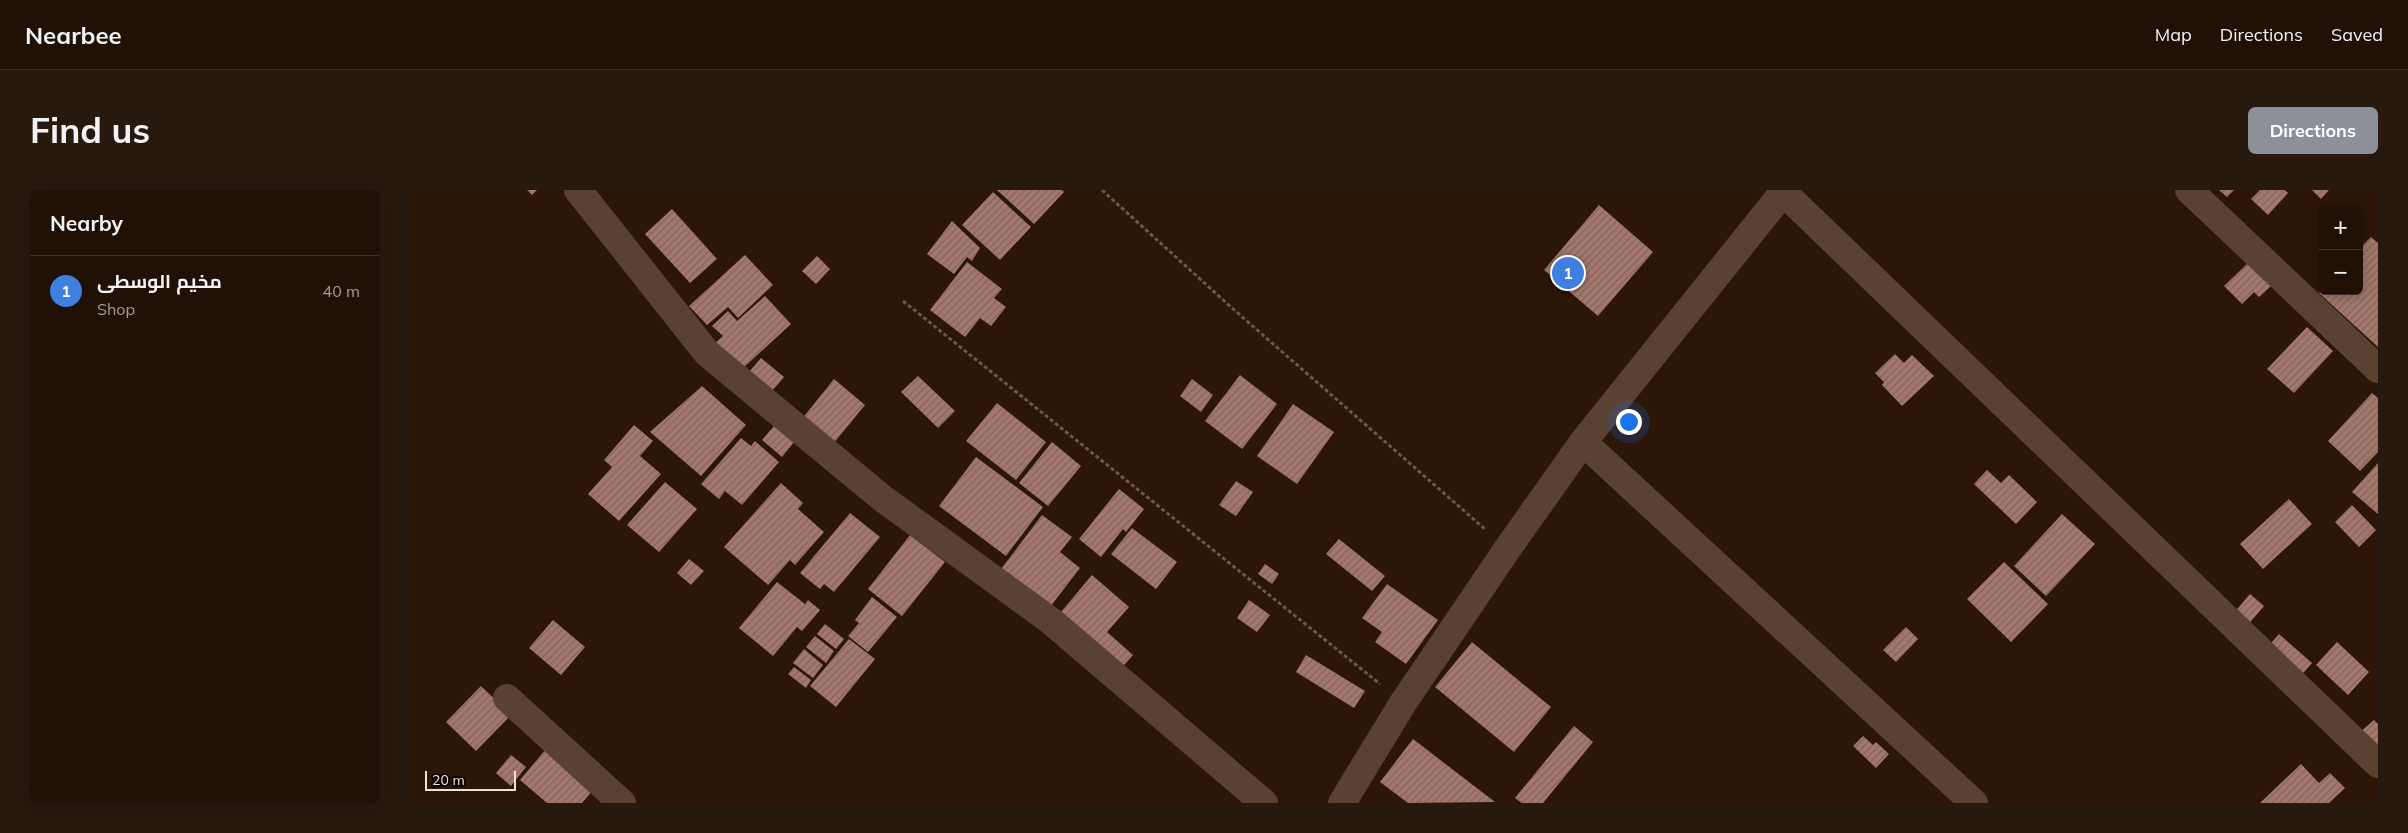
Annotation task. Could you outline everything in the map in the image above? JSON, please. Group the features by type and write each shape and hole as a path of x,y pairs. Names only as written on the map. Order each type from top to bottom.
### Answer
{"street":[{"path":"578,190 707,353 882,498 1051,621 1264,803"},
{"path":"2189,190 2378,369"},
{"path":"1342,803 1403,703 1508,548 1583,442 1784,191 2378,764"},
{"path":"1583,442 1974,803"},
{"path":"507,698 622,803"}],"path":[{"path":"1102,190 1232,308 1508,548"},
{"path":"903,301 1403,703"}],"building":[{"path":"527,190 537,190 532,195"},
{"path":"997,190 1062,190 1064,192 1034,224"},
{"path":"2219,190 2234,190 2227,197"},
{"path":"2260,190 2285,190 2288,193 2268,215 2251,199"},
{"path":"2312,190 2329,190 2321,199"},
{"path":"993,192 1031,227 1000,260 962,225"},
{"path":"1599,205 1653,252 1598,316 1544,270"},
{"path":"672,209 717,259 690,283 645,234"},
{"path":"952,221 980,248 972,261 967,257 954,274 927,254"},
{"path":"2371,237 2378,243 2378,347 2321,295 2363,295 2363,245"},
{"path":"745,255 773,285 738,318 728,307 707,325 689,306"},
{"path":"817,256 830,269 816,284 802,271"},
{"path":"967,262 1002,289 994,298 1006,307 991,326 980,318 965,337 930,310"},
{"path":"2249,262 2272,285 2259,297 2254,292 2242,304 2224,286"},
{"path":"765,296 791,324 741,370 711,347 723,336 712,326 728,311 737,321"},
{"path":"2307,327 2333,351 2294,393 2267,369"},
{"path":"1895,354 1904,363 1912,355 1934,376 1902,406 1882,385 1884,382 1875,373"},
{"path":"761,358 784,377 772,391 749,372"},
{"path":"1240,375 1277,404 1242,449 1205,421"},
{"path":"918,376 955,411 938,428 901,392"},
{"path":"834,379 865,405 833,444 802,419"},
{"path":"1192,379 1213,395 1201,412 1180,396"},
{"path":"702,386 746,425 701,476 650,432"},
{"path":"2372,393 2378,398 2378,452 2360,471 2328,441"},
{"path":"997,403 1046,442 1016,480 966,441"},
{"path":"1293,404 1334,432 1297,484 1257,456"},
{"path":"634,425 653,441 640,456 661,474 619,521 588,494 612,467 604,460"},
{"path":"774,426 794,442 782,457 762,440"},
{"path":"741,438 751,446 755,441 779,462 742,505 725,491 719,499 701,484"},
{"path":"1052,442 1081,466 1048,506 1019,483"},
{"path":"976,457 1043,507 1006,556 939,506"},
{"path":"2378,463 2378,514 2352,492"},
{"path":"1987,470 2001,483 2009,475 2037,502 2016,524 1974,484"},
{"path":"1236,481 1253,492 1236,516 1219,505"},
{"path":"665,482 697,509 659,552 627,525"},
{"path":"781,483 803,503 798,509 824,532 795,565 790,560 768,585 724,547"},
{"path":"1119,489 1144,509 1126,532 1123,529 1101,557 1079,539"},
{"path":"2289,499 2312,524 2263,569 2240,544"},
{"path":"2352,505 2376,530 2359,547 2335,522"},
{"path":"850,513 880,537 834,592 824,584 820,589 800,573"},
{"path":"2062,514 2095,544 2046,596 2014,566"},
{"path":"1042,515 1072,537 1060,552 1080,568 1047,611 998,573"},
{"path":"1132,528 1177,562 1156,589 1111,554"},
{"path":"910,535 945,562 902,616 868,589"},
{"path":"1339,539 1385,576 1372,591 1326,554"},
{"path":"689,559 704,571 691,585 677,573"},
{"path":"2004,562 2048,604 2011,642 1967,599"},
{"path":"1265,564 1279,574 1272,584 1258,574"},
{"path":"1092,575 1129,607 1107,632 1133,655 1117,673 1055,619"},
{"path":"777,582 805,604 808,600 820,610 802,631 797,627 773,656 739,628"},
{"path":"1387,584 1438,620 1406,664 1375,642 1382,632 1362,618"},
{"path":"2250,594 2264,606 2247,626 2233,614"},
{"path":"872,597 897,617 868,652 848,636 859,623 855,620"},
{"path":"1249,600 1270,615 1257,632 1237,618"},
{"path":"553,620 585,647 561,675 529,648"},
{"path":"825,624 844,639 836,649 817,634"},
{"path":"1906,627 1918,639 1896,662 1883,650"},
{"path":"2279,634 2312,663 2298,679 2265,650"},
{"path":"815,636 834,651 826,663 806,647"},
{"path":"849,639 875,659 836,707 810,686"},
{"path":"1472,642 1551,707 1514,752 1435,687"},
{"path":"2337,642 2369,672 2348,695 2316,665"},
{"path":"804,649 823,665 813,678 793,663"},
{"path":"1306,655 1365,691 1354,708 1296,672"},
{"path":"794,667 811,680 806,688 788,674"},
{"path":"481,686 511,715 476,751 446,722"},
{"path":"2374,720 2378,724 2378,748 2359,733"},
{"path":"1574,726 1593,742 1543,803 1522,803 1515,798"},
{"path":"1863,736 1873,745 1876,742 1889,754 1876,768 1853,746"},
{"path":"1413,739 1495,802 1408,803 1380,782"},
{"path":"546,749 593,790 582,803 547,803 520,780"},
{"path":"511,755 526,767 511,786 496,773"},
{"path":"2301,764 2319,783 2330,773 2345,788 2329,803 2260,803"}],"place":[{"name":"مخيم الوسطى","path":"1568,273"}]}
